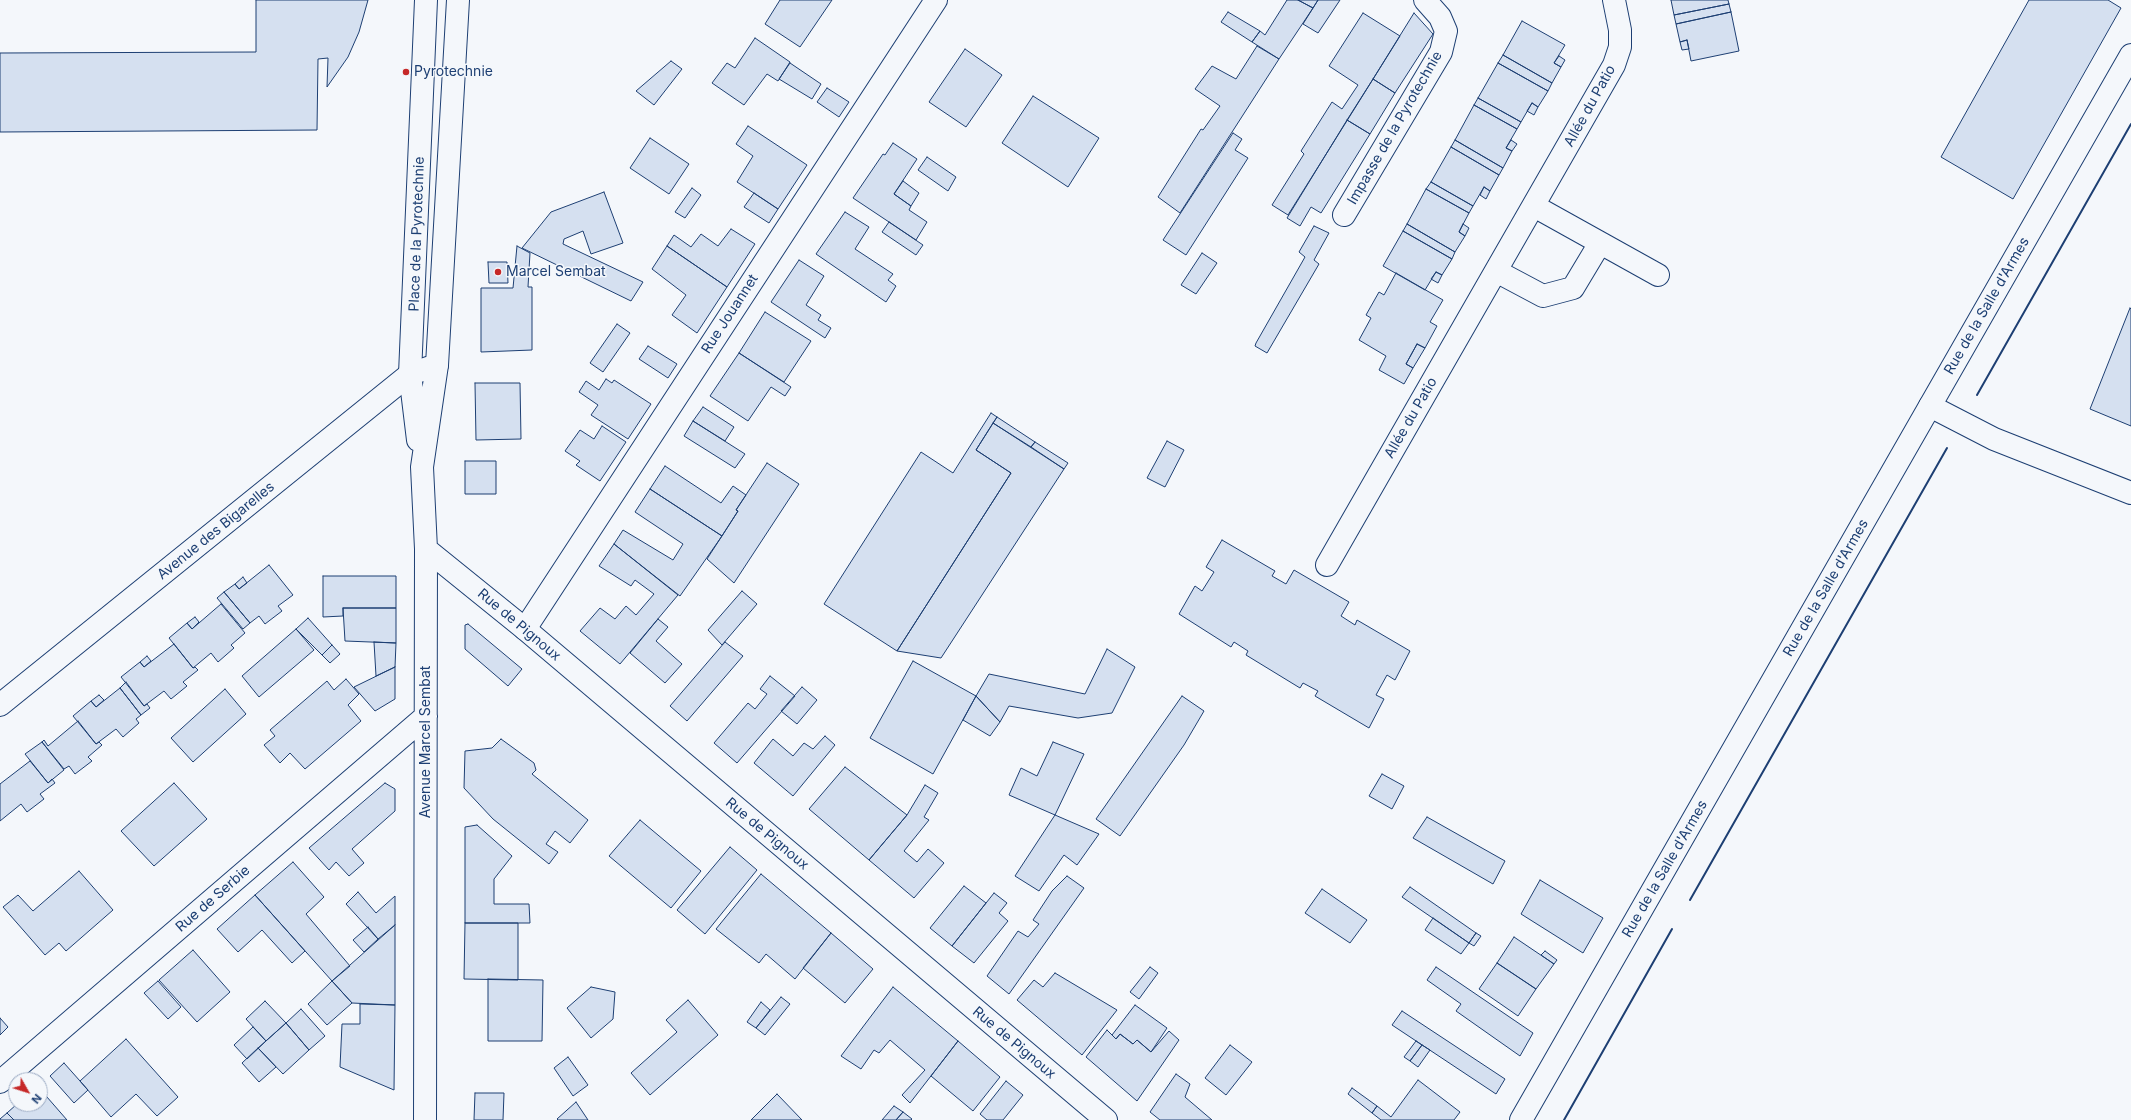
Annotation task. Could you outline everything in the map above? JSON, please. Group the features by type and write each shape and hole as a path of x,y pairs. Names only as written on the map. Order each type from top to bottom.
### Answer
{"street":[{"name":"Place de la Pyrotechnie","path":"422,467 410,374 426,0"},
{"name":"Place de la Pyrotechnie","path":"437,365 458,0"},
{"name":"Rue Jouannet","path":"525,629 936,0"},
{"name":"Impasse de la Pyrotechnie","path":"1344,215 1442,52 1446,31 1440,17 1425,0"},
{"name":"Allée du Patio","path":"1327,565 1614,65 1620,47 1620,30 1614,0"},
{"name":"Rue de la Salle d'Armes","path":"1521,1120 2131,55"},
{"path":"1534,206 1658,274"},
{"path":"1496,271 1543,296 1573,288 1600,243"},
{"name":"Avenue des Bigarelles","path":"0,705 410,374 437,365"},
{"name":"Avenue Marcel Sembat","path":"425,1120 426,549 422,467 437,365"},
{"path":"1930,406 1994,439 2131,493"},
{"name":"Rue de Pignoux","path":"426,549 525,629 1106,1120"},
{"name":"Rue de Serbie","path":"0,1082 426,716"}],"building":[{"path":"256,0 368,0 359,32 348,57 327,87 328,58 318,59 317,130 0,132 0,53 256,52"},
{"path":"780,0 832,0 800,47 765,24"},
{"path":"1287,0 1298,0 1313,8 1279,59 1252,42 1260,31 1265,35"},
{"path":"1298,0 1318,0 1313,8"},
{"path":"1318,0 1340,0 1318,33 1303,24"},
{"path":"1671,0 1728,0 1729,4 1674,15"},
{"path":"2029,0 2108,0 2121,8 2013,199 1941,157"},
{"path":"1729,4 1731,12 1676,24 1674,15"},
{"path":"1228,12 1260,31 1252,42 1221,22"},
{"path":"1731,12 1739,51 1691,61 1687,40 1680,42 1676,24"},
{"path":"1363,13 1400,36 1288,215 1272,205 1304,154 1301,151 1332,102 1342,109 1358,85 1329,66"},
{"path":"1414,13 1433,34 1395,93 1373,79"},
{"path":"1522,21 1565,45 1554,63 1561,67 1552,83 1503,55"},
{"path":"755,38 790,62 778,81 767,74 744,105 712,83 727,63 735,68"},
{"path":"1687,40 1689,49 1682,50 1680,42"},
{"path":"1257,46 1279,59 1180,213 1158,197 1201,129 1203,130 1220,106 1195,89 1212,66 1236,79"},
{"path":"965,49 1002,75 966,127 929,102"},
{"path":"1503,55 1552,83 1548,91 1498,63"},
{"path":"1559,56 1565,60 1561,67 1554,63"},
{"path":"671,61 682,69 654,105 636,91"},
{"path":"790,63 821,84 812,99 779,79"},
{"path":"1498,63 1548,91 1538,107 1532,103 1521,122 1478,98"},
{"path":"1373,79 1395,93 1370,134 1347,120"},
{"path":"827,88 849,102 839,117 817,102"},
{"path":"1033,96 1099,138 1068,187 1002,143"},
{"path":"1478,98 1521,122 1517,129 1474,105"},
{"path":"1532,103 1538,107 1534,115 1527,111"},
{"path":"1474,105 1517,129 1506,148 1512,151 1503,168 1455,140"},
{"path":"1347,120 1370,134 1321,213 1311,207 1300,226 1287,218"},
{"path":"748,126 807,165 778,209 737,182 753,156 736,144"},
{"path":"1233,133 1242,139 1235,150 1248,158 1186,255 1163,240"},
{"path":"650,138 689,164 669,194 630,168"},
{"path":"1455,140 1503,168 1499,175 1451,147"},
{"path":"1511,140 1517,144 1512,151 1506,148"},
{"path":"893,143 917,159 894,194 911,206 909,210 927,222 916,240 853,198 883,154 885,155"},
{"path":"1451,147 1499,175 1490,191 1484,187 1473,206 1431,182"},
{"path":"927,157 956,177 948,191 918,170"},
{"path":"903,181 919,193 911,206 894,194"},
{"path":"1431,182 1473,206 1469,213 1426,189"},
{"path":"1484,187 1490,191 1486,199 1480,195"},
{"path":"692,188 701,195 685,218 675,212"},
{"path":"1426,189 1469,213 1459,232 1465,236 1455,252 1407,224"},
{"path":"604,192 623,243 591,254 583,231 564,239 563,244 643,282 631,301 522,248 551,212"},
{"path":"754,193 778,209 769,223 744,207"},
{"path":"845,212 869,227 855,249 893,274 888,280 896,286 886,302 816,254"},
{"path":"889,222 923,245 916,255 882,232"},
{"path":"1407,224 1455,252 1452,259 1403,231"},
{"path":"1463,224 1469,228 1465,236 1459,232"},
{"path":"1314,226 1329,233 1314,260 1319,264 1267,353 1255,346 1256,343 1305,257 1299,252"},
{"path":"731,229 755,244 727,287 667,246 674,235 691,247 701,234 718,246"},
{"path":"1403,231 1452,259 1442,275 1436,272 1425,290 1383,266"},
{"path":"517,246 530,253 528,287 532,287 532,350 481,352 481,288 513,288"},
{"path":"667,246 727,287 697,333 672,315 686,295 652,269"},
{"path":"1202,253 1217,263 1196,294 1181,285"},
{"path":"799,260 824,276 806,305 821,315 818,320 831,328 825,338 771,302"},
{"name":"Marcel Sembat","path":"488,262 507,262 508,283 489,283"},
{"path":"1436,272 1442,275 1438,283 1431,279"},
{"path":"1396,273 1443,300 1430,322 1437,326 1425,348 1417,344 1406,364 1413,368 1404,384 1379,370 1386,356 1359,340 1371,318 1366,315 1379,292 1384,295"},
{"path":"2130,308 2131,309 2131,426 2090,409"},
{"path":"765,312 811,341 784,382 739,353"},
{"path":"617,324 630,333 603,372 590,363"},
{"path":"1417,344 1425,348 1413,368 1406,364"},
{"path":"648,346 677,364 668,378 639,359"},
{"path":"739,353 791,387 785,396 771,387 748,421 710,396"},
{"path":"606,379 612,383 614,380 651,404 628,439 591,415 598,405 579,392 586,381 599,390"},
{"path":"475,383 520,383 521,439 476,440"},
{"path":"703,407 734,427 725,441 693,421"},
{"path":"991,413 997,417 976,450 1011,473 897,651 824,604 921,452 953,473"},
{"path":"997,417 1035,442 1031,447 993,423"},
{"path":"693,421 745,454 735,468 684,436"},
{"path":"993,423 1064,469 941,658 897,651 1011,473 976,450"},
{"path":"602,426 626,442 600,481 576,465 580,461 565,451 580,430 594,439"},
{"path":"1167,441 1184,450 1165,487 1147,478"},
{"path":"1035,442 1068,463 1064,469 1031,447"},
{"path":"465,461 496,461 496,494 465,494"},
{"path":"767,463 799,484 734,583 707,559 738,511 736,510"},
{"path":"665,466 721,503 733,486 746,495 722,536 650,489"},
{"path":"650,489 722,536 680,596 614,544 623,530 673,560 683,544 635,512"},
{"path":"1222,540 1275,571 1272,576 1286,584 1294,570 1349,602 1341,616 1355,625 1357,620 1410,651 1395,680 1387,675 1376,695 1384,699 1369,728 1315,696 1318,691 1303,683 1300,688 1246,655 1248,651 1234,642 1231,647 1179,614 1195,586 1202,591 1214,572 1206,567"},
{"path":"614,544 678,595 620,664 580,631 600,608 615,619 626,606 636,615 654,594 635,580 631,586 599,566"},
{"path":"269,565 293,595 278,606 282,611 265,624 259,616 250,623 224,592 235,584 239,589"},
{"path":"323,576 396,576 396,608 343,608 343,616 323,617"},
{"path":"243,577 247,583 239,589 235,584"},
{"path":"742,591 757,604 722,645 708,630"},
{"path":"224,592 250,623 243,629 217,598"},
{"path":"221,604 245,633 231,645 234,648 218,662 211,653 193,668 169,638 187,623 192,629"},
{"path":"343,608 396,608 396,643 345,641"},
{"path":"195,617 199,622 192,629 187,623"},
{"path":"308,618 332,645 322,655 296,629"},
{"path":"658,619 668,627 656,641 682,664 665,683 630,653"},
{"path":"468,624 522,669 508,686 465,649 465,625"},
{"path":"296,629 314,650 259,697 242,676"},
{"path":"374,642 396,643 395,667 376,676"},
{"path":"725,642 743,656 687,721 670,706"},
{"path":"174,644 193,668 195,667 198,670 183,682 187,686 171,699 164,691 144,706 121,677 140,662 144,667"},
{"path":"332,645 340,654 330,663 322,655"},
{"path":"1107,649 1135,667 1112,713 1078,718 1009,706 1000,722 976,696 989,674 1085,694"},
{"path":"147,656 151,661 144,667 140,662"},
{"path":"913,661 976,696 933,774 870,738"},
{"path":"395,667 395,699 375,711 354,687"},
{"path":"770,676 795,696 737,763 714,743 748,703 755,709 767,694 760,689"},
{"path":"346,679 359,694 348,705 361,721 305,769 290,753 280,763 264,745 275,736 270,730 327,681 334,690"},
{"path":"126,682 144,706 147,704 150,708 141,715 120,688"},
{"path":"802,687 817,700 797,724 781,711"},
{"path":"120,688 141,715 136,719 139,723 123,737 116,729 96,744 73,716 91,701 96,707"},
{"path":"225,689 246,714 193,762 171,738"},
{"path":"99,695 104,700 96,707 91,701"},
{"path":"976,696 1000,722 990,736 963,720"},
{"path":"1182,696 1204,711 1184,745 1120,836 1096,819"},
{"path":"78,721 96,744 99,742 102,745 88,757 92,761 75,774 69,766 64,769 42,742 44,740 48,746"},
{"path":"825,736 835,745 793,796 754,763 773,739 793,756 804,743 813,749"},
{"path":"501,739 534,763 536,770 532,774 588,820 570,843 555,831 546,844 558,852 549,864 493,819 464,788 465,751 492,748"},
{"path":"42,742 64,770 48,783 25,754"},
{"path":"1053,742 1084,754 1055,815 1009,795 1021,768 1037,776"},
{"path":"30,761 48,783 52,779 55,783 40,794 44,799 27,812 21,804 0,821 0,784"},
{"path":"845,767 907,815 869,860 809,809"},
{"path":"1382,774 1404,786 1392,809 1369,796"},
{"path":"174,783 207,819 154,866 121,831"},
{"path":"385,783 395,789 395,811 352,849 364,863 349,876 336,862 329,870 309,848"},
{"path":"925,785 938,793 924,817 929,820 904,851 917,862 928,849 944,863 914,898 869,860 907,815"},
{"path":"1055,815 1099,834 1077,865 1064,855 1039,891 1015,876"},
{"path":"1427,817 1505,861 1493,884 1413,838"},
{"path":"640,820 701,871 671,908 609,856"},
{"path":"477,825 512,856 494,879 494,904 529,904 530,923 465,923 465,827"},
{"path":"730,847 757,870 705,934 677,910"},
{"path":"293,862 324,897 306,914 350,966 332,981 255,895"},
{"path":"79,871 113,910 66,951 59,943 45,955 3,907 18,895 33,911"},
{"path":"761,874 831,933 795,979 766,954 759,963 716,929"},
{"path":"1067,876 1084,888 1009,994 987,976 1018,931 1028,937 1039,924 1033,920 1052,891"},
{"path":"1540,880 1603,918 1583,953 1521,914"},
{"path":"964,886 986,903 952,946 930,928"},
{"path":"1410,887 1476,933 1469,943 1402,897"},
{"path":"1322,889 1367,920 1350,943 1305,913"},
{"path":"358,892 376,913 395,896 395,925 378,939 346,904"},
{"path":"994,893 1007,903 999,913 1008,921 974,963 952,946"},
{"path":"255,895 305,951 292,963 262,930 238,952 217,929"},
{"path":"1433,918 1469,943 1461,954 1425,930"},
{"path":"465,923 518,923 518,980 464,979"},
{"path":"395,925 395,1005 352,1003 332,981"},
{"path":"368,927 378,939 364,952 353,940"},
{"path":"831,933 873,969 845,1003 803,968"},
{"path":"1476,933 1481,936 1474,946 1469,943"},
{"path":"1514,937 1554,964 1536,989 1497,963"},
{"path":"193,950 230,992 197,1022 159,980"},
{"path":"1545,951 1557,960 1554,964 1541,955"},
{"path":"1497,963 1536,989 1518,1016 1479,989"},
{"path":"1150,967 1158,973 1139,999 1130,992"},
{"path":"1436,967 1533,1033 1520,1056 1456,1011 1461,1004 1427,980"},
{"path":"1055,973 1117,1010 1082,1055 1017,1000 1034,980 1043,987"},
{"path":"488,979 543,980 542,1041 488,1041"},
{"path":"158,981 181,1007 168,1019 144,993"},
{"path":"332,981 352,1003 327,1025 308,1004"},
{"path":"591,987 615,992 613,1019 591,1038 567,1008"},
{"path":"893,987 958,1041 910,1103 902,1095 925,1070 890,1040 879,1053 874,1050 861,1069 841,1056"},
{"path":"781,997 790,1004 765,1035 756,1028"},
{"path":"688,1000 718,1035 650,1095 631,1073 677,1032 666,1020"},
{"path":"265,1001 286,1023 266,1041 246,1019"},
{"path":"761,1002 770,1010 756,1028 747,1022"},
{"path":"360,1004 395,1005 394,1090 340,1067 342,1024 360,1024"},
{"path":"1135,1005 1167,1028 1151,1052 1137,1040 1133,1044 1120,1034 1116,1039 1112,1035"},
{"path":"301,1009 325,1036 309,1050 286,1023"},
{"path":"1402,1011 1505,1079 1496,1094 1392,1025"},
{"path":"0,1018 8,1027 0,1035"},
{"path":"286,1023 309,1050 283,1074 258,1048"},
{"path":"253,1027 266,1041 247,1059 234,1045"},
{"path":"1107,1030 1116,1039 1120,1034 1133,1044 1137,1040 1151,1052 1169,1031 1179,1040 1137,1101 1086,1057"},
{"path":"126,1039 178,1097 157,1116 136,1094 111,1117 80,1081"},
{"path":"958,1041 1000,1077 973,1111 931,1076"},
{"path":"1416,1041 1422,1045 1410,1061 1404,1057"},
{"path":"1230,1045 1252,1062 1226,1095 1205,1078"},
{"path":"1422,1045 1430,1050 1418,1067 1410,1061"},
{"path":"258,1048 276,1067 259,1082 242,1063"},
{"path":"568,1057 588,1085 573,1096 554,1068"},
{"path":"64,1063 88,1090 74,1103 50,1076"},
{"path":"1176,1074 1190,1084 1185,1097 1212,1120 1160,1120 1150,1112"},
{"path":"1418,1080 1460,1112 1454,1120 1381,1120 1372,1113 1377,1106 1391,1117"},
{"path":"1006,1081 1023,1095 1003,1120 987,1120 980,1114"},
{"path":"1352,1088 1377,1106 1372,1113 1348,1094"},
{"path":"475,1093 504,1093 503,1120 474,1120"},
{"path":"777,1094 802,1120 751,1120"},
{"path":"48,1098 67,1120 14,1120 7,1113 48,1112"},
{"path":"576,1102 588,1120 557,1119"},
{"path":"894,1106 903,1112 896,1120 882,1120"},
{"path":"903,1112 912,1119 896,1120"},
{"path":"7,1113 14,1120 0,1120 0,1119"}],"wall":[{"path":"1977,395 2131,124"},
{"path":"1690,900 1947,448"},
{"path":"1564,1120 1672,929"}],"place":[{"name":"Pyrotechnie","path":"406,72"},
{"name":"Marcel Sembat","path":"498,272"}]}
